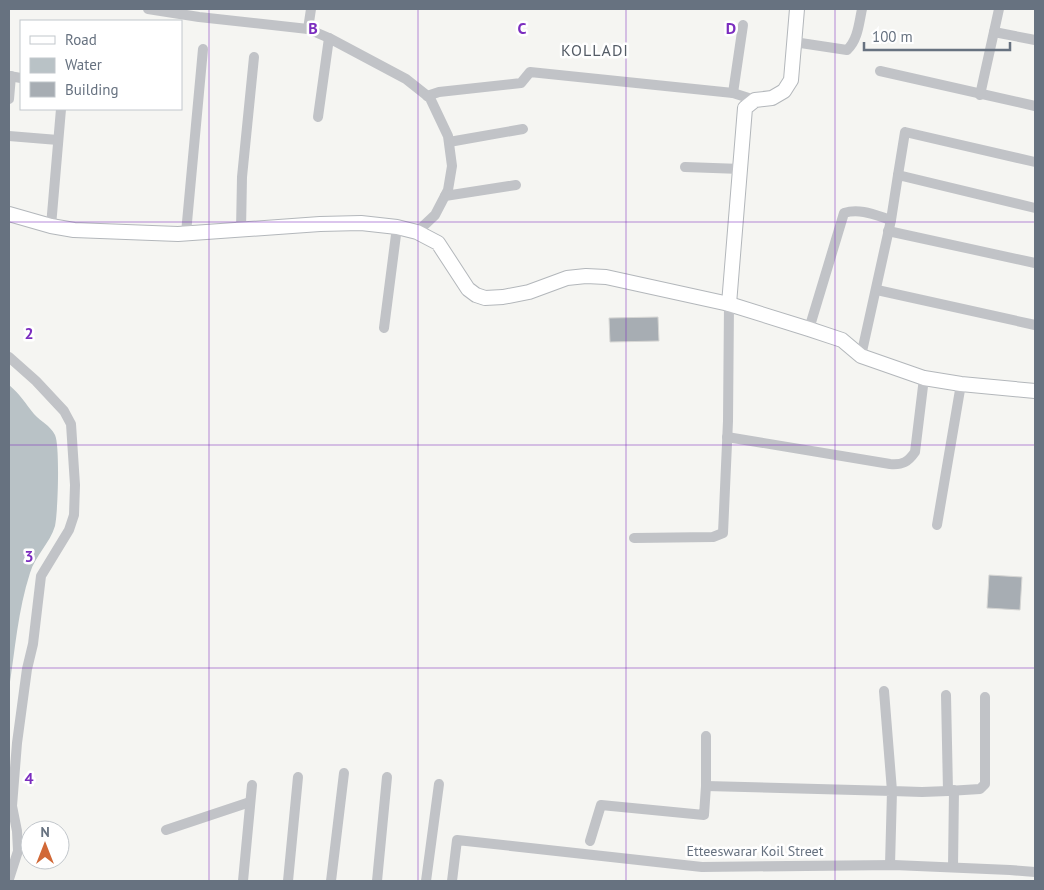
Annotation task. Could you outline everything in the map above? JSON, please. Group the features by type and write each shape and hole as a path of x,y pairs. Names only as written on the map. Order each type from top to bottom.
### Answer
{"street":[{"path":"148,9 200,13 308,29 329,38 406,79 427,96 439,114 449,142 452,166 448,190 435,215 417,232"},
{"path":"308,29 311,9"},
{"path":"427,96 439,92 521,83 530,72 733,93 755,100 772,98 784,91 791,80 797,9"},
{"path":"794,42 847,50 856,37 862,9"},
{"path":"980,95 999,9"},
{"path":"733,93 743,25"},
{"path":"994,32 1035,40"},
{"path":"318,117 329,38"},
{"path":"186,233 203,49"},
{"path":"241,230 242,176 254,57"},
{"path":"880,71 1035,106"},
{"path":"9,98 14,77"},
{"path":"634,538 714,537 723,533 727,437 728,304 745,108 755,100"},
{"path":"51,226 61,110"},
{"path":"449,142 524,129"},
{"path":"861,356 891,220 905,132 1035,162"},
{"path":"9,136 58,140"},
{"path":"685,167 740,169"},
{"path":"898,175 1035,208"},
{"path":"445,196 516,185"},
{"path":"809,329 844,213 853,210 860,211 891,220"},
{"path":"9,214 51,226 74,230 186,233 361,223 397,227 417,232 438,243 468,289 476,295 485,298 529,292 567,278 586,276 606,277 728,304 809,329 842,340 861,356 924,378 962,384 1035,391"},
{"path":"384,328 397,227"},
{"path":"888,231 1035,263"},
{"path":"876,290 1035,325"},
{"path":"9,357 36,381 64,412 71,424 75,485 74,515 69,530 41,576 33,644 27,669 17,743 12,806 17,831 18,851 9,880"},
{"path":"727,437 901,465 910,460 915,452 924,378"},
{"path":"937,525 962,384"},
{"path":"884,691 892,791 890,865"},
{"path":"946,695 953,867"},
{"path":"706,786 922,792 980,789 985,784 985,697"},
{"path":"590,841 601,805 704,815 706,736"},
{"path":"331,881 344,773"},
{"path":"288,881 298,777"},
{"path":"377,881 387,777"},
{"path":"426,881 439,784"},
{"path":"243,881 252,785"},
{"path":"166,830 250,802"},
{"name":"Etteeswarar Koil Street","path":"452,881 458,840 702,867 890,865 1035,872"}],"water":[{"path":"9,385 55,435 58,452 58,479 55,526 50,538 32,567 26,587 9,689"}],"building":[{"path":"658,317 659,341 610,342 609,318"},
{"path":"989,575 1022,577 1020,610 987,608"}],"district":[{"name":"KOLLADI","path":"595,50"}]}
